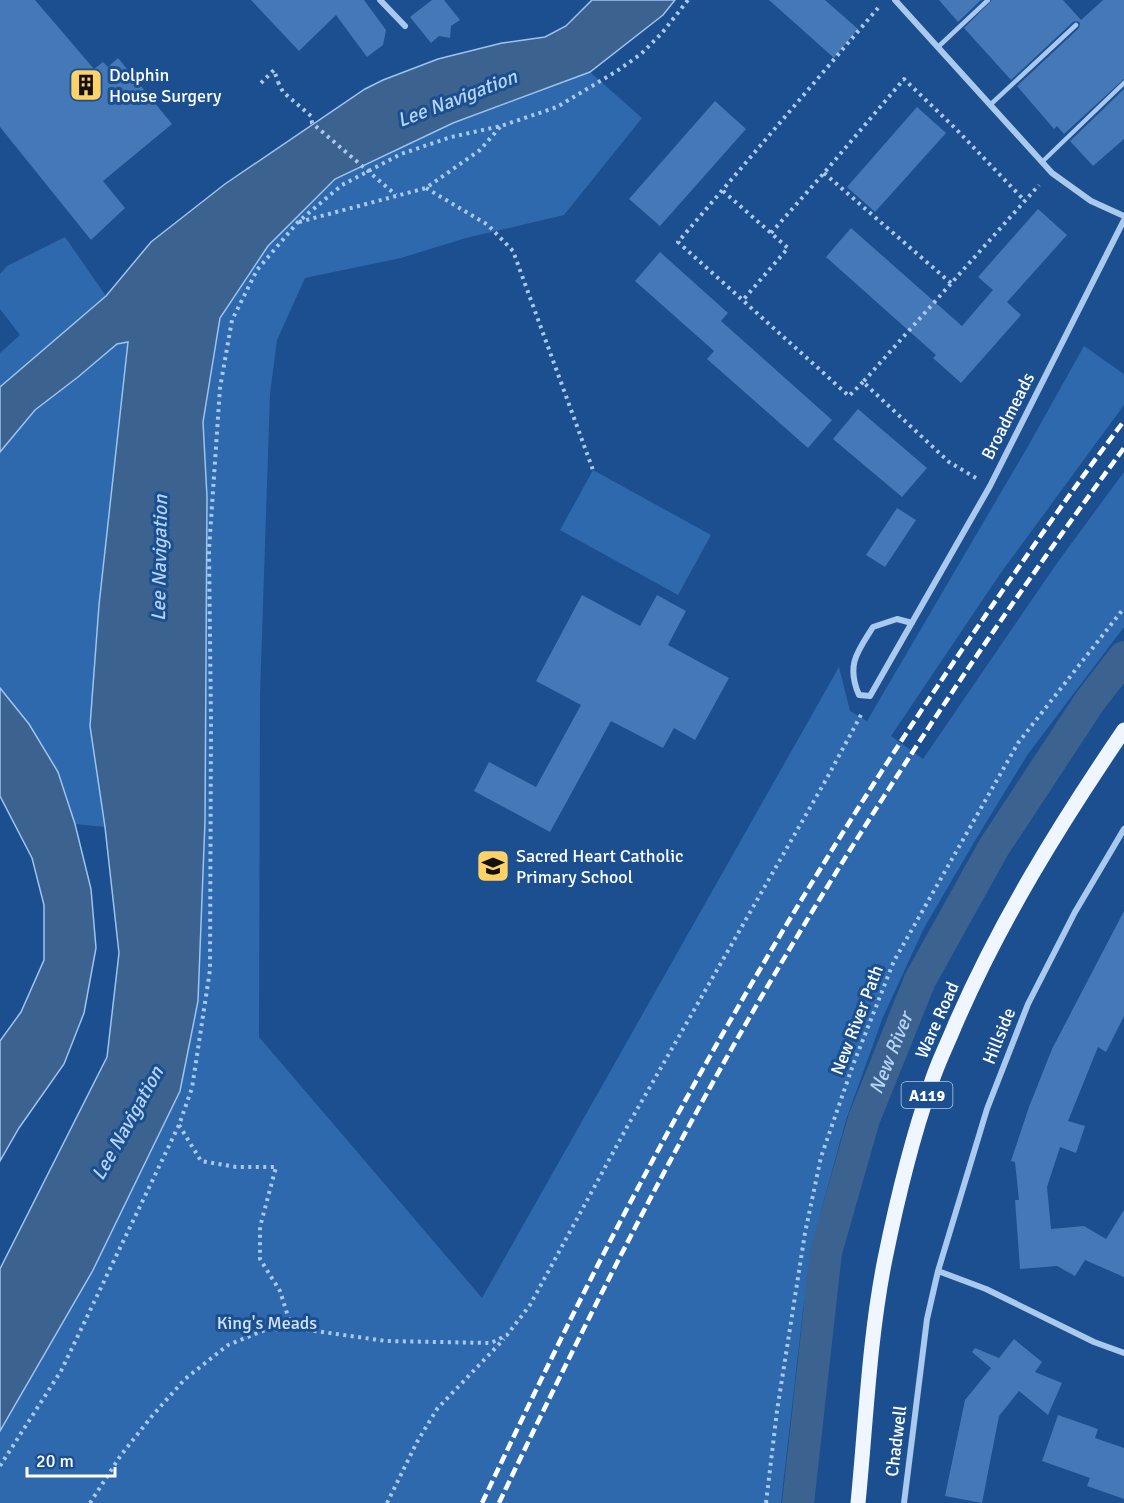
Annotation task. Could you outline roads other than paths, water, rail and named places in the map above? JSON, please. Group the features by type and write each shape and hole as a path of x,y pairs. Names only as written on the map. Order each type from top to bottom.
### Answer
{"main road":[{"name":"Ware Road","path":"858,1503 872,1346 884,1261 905,1167 931,1082 968,997 1007,918 1077,798 1124,730"}],"street":[{"path":"380,0 405,26"},
{"name":"Broadmeads","path":"895,0 1052,172 1091,201 1124,218 990,486 912,623 870,696 860,695 852,679 856,653 873,627 897,619 912,623"},
{"name":"Hillside","path":"919,1382 927,1319 938,1271 987,1109 1024,1014 1075,912 1124,829"},
{"path":"938,1271 986,1289 1094,1342 1124,1353"},
{"name":"Chadwell","path":"904,1503 919,1382"}],"lane":[{"path":"938,47 988,0"},
{"path":"990,105 1076,25"},
{"path":"1042,162 1124,83"}],"water":[{"name":"Lee Navigation","path":"592,0 675,0 663,15 590,72 453,123 335,179 268,246 220,318 203,422 207,497 205,821 198,1001 180,1091 92,1272 0,1431 0,1269 107,1057 119,953 105,827 90,726 99,605 128,342 117,344 35,410 0,452 0,387 106,296 151,242 225,184 365,89 438,59 502,43 545,37 566,26"},
{"path":"0,688 29,724 58,772 75,824 91,889 96,948 84,1013 64,1064 19,1128 0,1161 0,1041 21,1012 44,960 44,905 32,858 0,796"}],"waterway":[{"name":"New River","path":"798,1503 826,1252 864,1119 920,980 994,847 1090,701 1124,657"}],"railway":[{"path":"482,1503 604,1253 691,1091 782,932 929,698 1033,546 1124,421"},
{"path":"499,1503 558,1380 650,1199 791,946 928,728 1024,587 1124,448"}],"place":[{"name":"Dolphin House Surgery","path":"86,85"},
{"name":"Sacred Heart Catholic Primary School","path":"493,866"}],"park label":[{"name":"King's Meads","path":"267,1323"}]}
